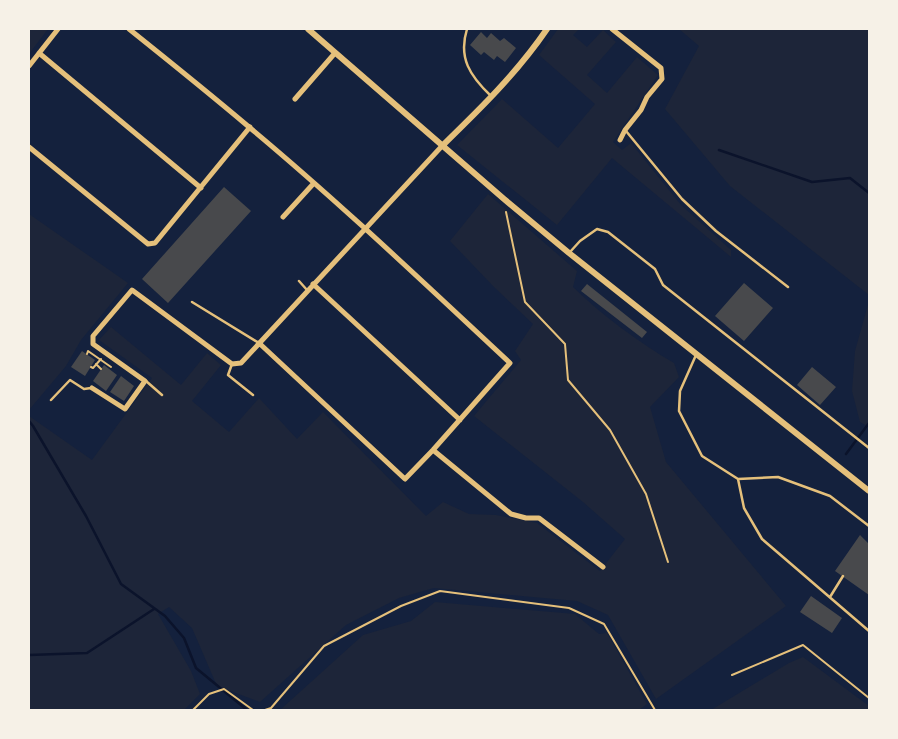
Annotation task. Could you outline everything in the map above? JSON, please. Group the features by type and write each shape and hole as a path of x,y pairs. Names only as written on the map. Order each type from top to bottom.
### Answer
{"street":[{"path":"29,66 58,29"},
{"path":"129,29 314,183 510,363 434,450 405,479 259,343"},
{"path":"308,29 442,146 569,253 869,491"},
{"path":"92,388 125,409 145,380 93,344 93,336 132,290 232,364 241,363 442,146 492,97 528,56 546,29"},
{"path":"612,29 661,68 662,79 646,97 641,110 625,130 620,140"},
{"path":"39,53 200,188"},
{"path":"295,99 335,53"},
{"path":"29,147 148,244 155,243 250,128"},
{"path":"283,217 314,183"},
{"path":"313,284 460,420"},
{"path":"434,450 511,514 526,518 539,518 603,567"}],"lane":[{"path":"467,29 464,52 465,61 482,88 492,97"},
{"path":"625,130 682,200 716,231 788,287"},
{"path":"569,253 597,229 608,232 655,268 663,285 869,448"},
{"path":"299,281 307,290"},
{"path":"192,302 259,343"},
{"path":"696,355 680,391 679,411 702,456 738,479 778,477 830,496 869,526"},
{"path":"232,364 228,375 253,395"},
{"path":"51,400 70,380 84,389 92,388"},
{"path":"145,380 162,394"},
{"path":"738,479 744,508 762,539 869,631"},
{"path":"830,597 843,576"}],"path":[{"path":"504,199 525,302 565,344 568,380 610,430 646,494 668,562"},
{"path":"87,354 88,351 111,367"},
{"path":"91,367 93,368 100,360"},
{"path":"96,364 101,369"},
{"path":"265,710 271,708 324,646 401,606 440,591 569,608 604,624 655,710"},
{"path":"732,675 803,645 869,698"},
{"path":"193,710 208,694 224,689 253,710"}],"shaded area":[{"path":"29,29 48,29 29,54"},
{"path":"558,29 579,29 573,35 587,47 603,30 616,42 587,75 607,93 637,57 658,75 613,142 622,150 631,143 681,205 731,250 731,257 612,158 557,225 457,145 502,99 558,148 595,104 539,55"},
{"path":"679,29 869,29 869,295 730,186 665,109 699,46"},
{"path":"488,194 577,271 573,287 584,298 621,328 674,363 679,377 650,407 666,462 786,606 656,699 608,615 577,601 434,588 399,598 346,625 260,702 217,686 192,628 169,607 158,614 191,671 200,694 184,710 29,710 29,416 92,460 152,378 99,340 111,327 181,385 207,353 221,365 192,401 229,432 259,398 297,439 323,412 426,516 443,502 469,514 496,515 537,523 600,571 625,539 583,502 474,416 521,360 515,351 533,324 450,241"},
{"path":"29,214 128,283 81,340 66,366 29,410"},
{"path":"869,301 869,427 860,422 852,391 855,351"},
{"path":"435,602 575,614 599,634 607,633 647,704 639,710 280,710 363,635 411,621"},
{"path":"803,657 869,706 869,710 711,710 789,663"}],"building":[{"path":"481,32 487,38 491,33 500,41 504,38 516,48 505,62 497,56 494,60 484,52 481,55 470,45"},
{"path":"224,187 251,211 168,303 142,279"},
{"path":"744,283 773,308 744,341 715,316"},
{"path":"587,284 647,332 642,338 581,291"},
{"path":"82,351 95,360 85,376 71,367"},
{"path":"104,365 117,375 106,391 93,381"},
{"path":"812,367 836,387 820,405 797,385"},
{"path":"121,376 134,386 124,401 110,392"},
{"path":"860,535 869,544 869,595 835,571"},
{"path":"811,596 842,618 832,633 800,612"}],"waterway":[{"path":"719,150 812,182 850,178 869,193"},
{"path":"29,421 86,516 121,584 165,616 184,638 196,668 247,710"},
{"path":"846,454 869,423"},
{"path":"29,655 87,653 154,609"}]}
